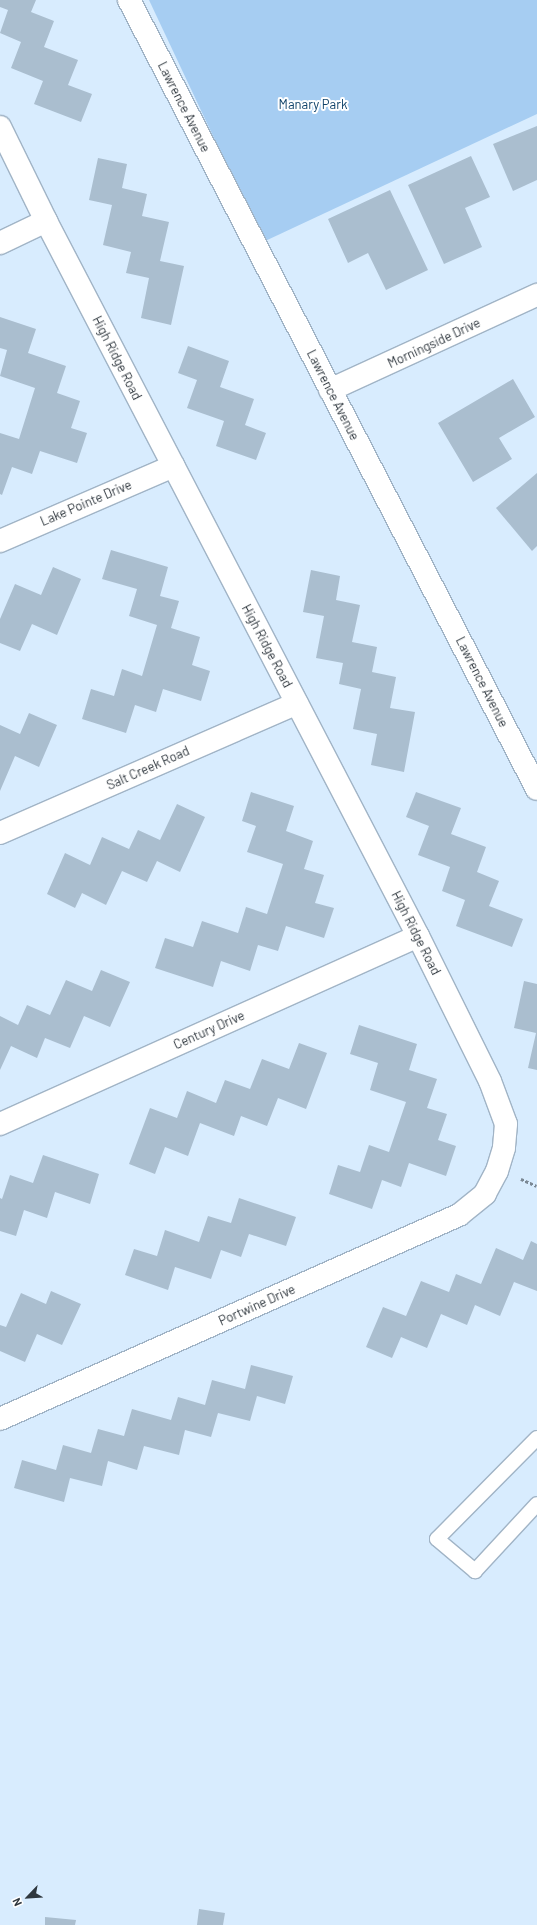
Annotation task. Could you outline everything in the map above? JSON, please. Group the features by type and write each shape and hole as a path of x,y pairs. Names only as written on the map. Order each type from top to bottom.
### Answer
{"street":[{"name":"Lawrence Avenue","path":"129,0 537,789"},
{"name":"High Ridge Road","path":"0,127 46,221 418,936 501,1107 506,1124 504,1148 497,1171"},
{"path":"0,243 46,221"},
{"name":"Morningside Drive","path":"330,390 537,295"},
{"name":"Lake Pointe Drive","path":"0,541 173,466"},
{"name":"Salt Creek Road","path":"0,833 297,703"},
{"name":"Century Drive","path":"0,1124 418,936"},
{"name":"Portwine Drive","path":"0,1419 459,1215 485,1194 497,1171"}],"lane":[{"path":"537,1438 438,1539 475,1571 537,1504"}],"green space":[{"name":"Manary Park","path":"149,0 537,0 537,114 263,242"}],"building":[{"path":"0,0 36,0 31,12 54,21 44,47 78,60 68,85 92,94 81,122 34,104 43,81 11,68 21,42 0,33 8,10 0,7"},
{"path":"537,126 537,180 513,191 493,144"},
{"path":"471,156 490,197 465,208 482,247 444,264 408,185"},
{"path":"98,158 127,164 122,188 147,194 142,216 169,222 160,261 184,266 171,325 141,318 149,278 126,273 131,252 103,245 112,205 89,200"},
{"path":"390,190 428,270 386,290 368,253 348,263 328,219"},
{"path":"0,317 36,329 28,353 66,366 57,393 80,401 71,428 87,433 77,463 40,451 32,474 12,467 2,495 0,494 0,433 19,439 35,388 0,376 7,350 0,348"},
{"path":"188,346 229,361 220,387 254,399 245,425 266,433 256,460 216,446 224,421 187,408 197,380 178,373"},
{"path":"513,379 535,417 499,438 512,459 473,482 438,423"},
{"path":"537,473 537,546 532,551 496,508"},
{"path":"111,550 168,567 160,596 179,601 171,628 200,637 192,665 210,671 201,701 163,689 156,712 135,705 126,733 82,719 91,689 114,696 122,669 142,676 157,625 129,616 137,589 102,579"},
{"path":"53,567 81,579 57,635 32,624 20,651 0,643 0,619 15,584 41,595"},
{"path":"311,570 340,576 336,600 360,605 352,642 377,647 372,672 396,677 390,708 415,712 404,772 371,765 377,734 353,729 361,689 339,684 343,663 316,658 324,616 303,612"},
{"path":"29,713 57,725 39,767 15,756 0,791 0,725 20,734"},
{"path":"251,792 294,806 286,831 313,841 304,869 324,875 315,903 334,908 324,938 286,926 278,951 258,945 250,971 221,961 213,987 155,968 165,938 193,947 202,921 238,933 246,907 267,914 283,864 247,852 256,826 242,821"},
{"path":"416,792 461,808 451,834 486,847 477,872 499,881 489,906 523,919 512,947 456,926 465,900 442,891 450,867 418,855 429,826 406,817"},
{"path":"177,804 205,817 180,872 157,861 147,882 122,871 106,905 82,893 75,908 47,894 65,853 90,865 102,837 129,849 138,830 160,840"},
{"path":"101,970 130,982 110,1027 84,1016 70,1048 45,1038 37,1058 11,1046 0,1070 0,1016 18,1025 27,1005 50,1015 66,980 92,991"},
{"path":"524,981 537,984 537,1070 528,1068 536,1033 514,1028"},
{"path":"359,1025 417,1044 409,1070 437,1079 427,1108 447,1114 438,1140 456,1146 446,1176 409,1163 401,1187 382,1180 372,1209 329,1194 338,1165 360,1172 369,1145 389,1152 406,1102 370,1090 378,1063 350,1054"},
{"path":"299,1043 327,1053 306,1109 278,1098 267,1126 241,1116 234,1136 200,1123 188,1156 165,1147 155,1174 129,1164 150,1108 177,1118 187,1091 216,1103 225,1080 250,1089 262,1059 289,1069"},
{"path":"43,1155 99,1174 90,1204 55,1192 47,1218 24,1210 16,1236 0,1231 0,1198 2,1199 10,1175 33,1183"},
{"path":"239,1198 296,1217 286,1246 249,1234 241,1257 221,1250 211,1279 175,1267 168,1290 125,1275 134,1249 157,1256 165,1230 199,1242 208,1216 231,1223"},
{"path":"531,1241 537,1244 537,1291 514,1282 500,1316 475,1305 467,1325 441,1314 427,1348 401,1337 392,1358 366,1347 383,1307 406,1316 421,1281 449,1292 456,1274 481,1284 496,1248 523,1260"},
{"path":"51,1291 81,1304 62,1345 37,1334 25,1362 0,1351 0,1325 6,1327 21,1293 46,1304"},
{"path":"251,1365 293,1376 285,1404 257,1396 250,1421 218,1413 211,1437 185,1430 179,1455 144,1446 137,1470 108,1461 102,1486 70,1478 64,1502 14,1488 22,1460 56,1470 63,1445 91,1453 98,1429 124,1436 132,1409 171,1420 178,1397 205,1405 212,1380 245,1389"},
{"path":"199,1909 225,1913 223,1925 197,1925"},
{"path":"45,1917 76,1920 75,1925 45,1925"}]}
